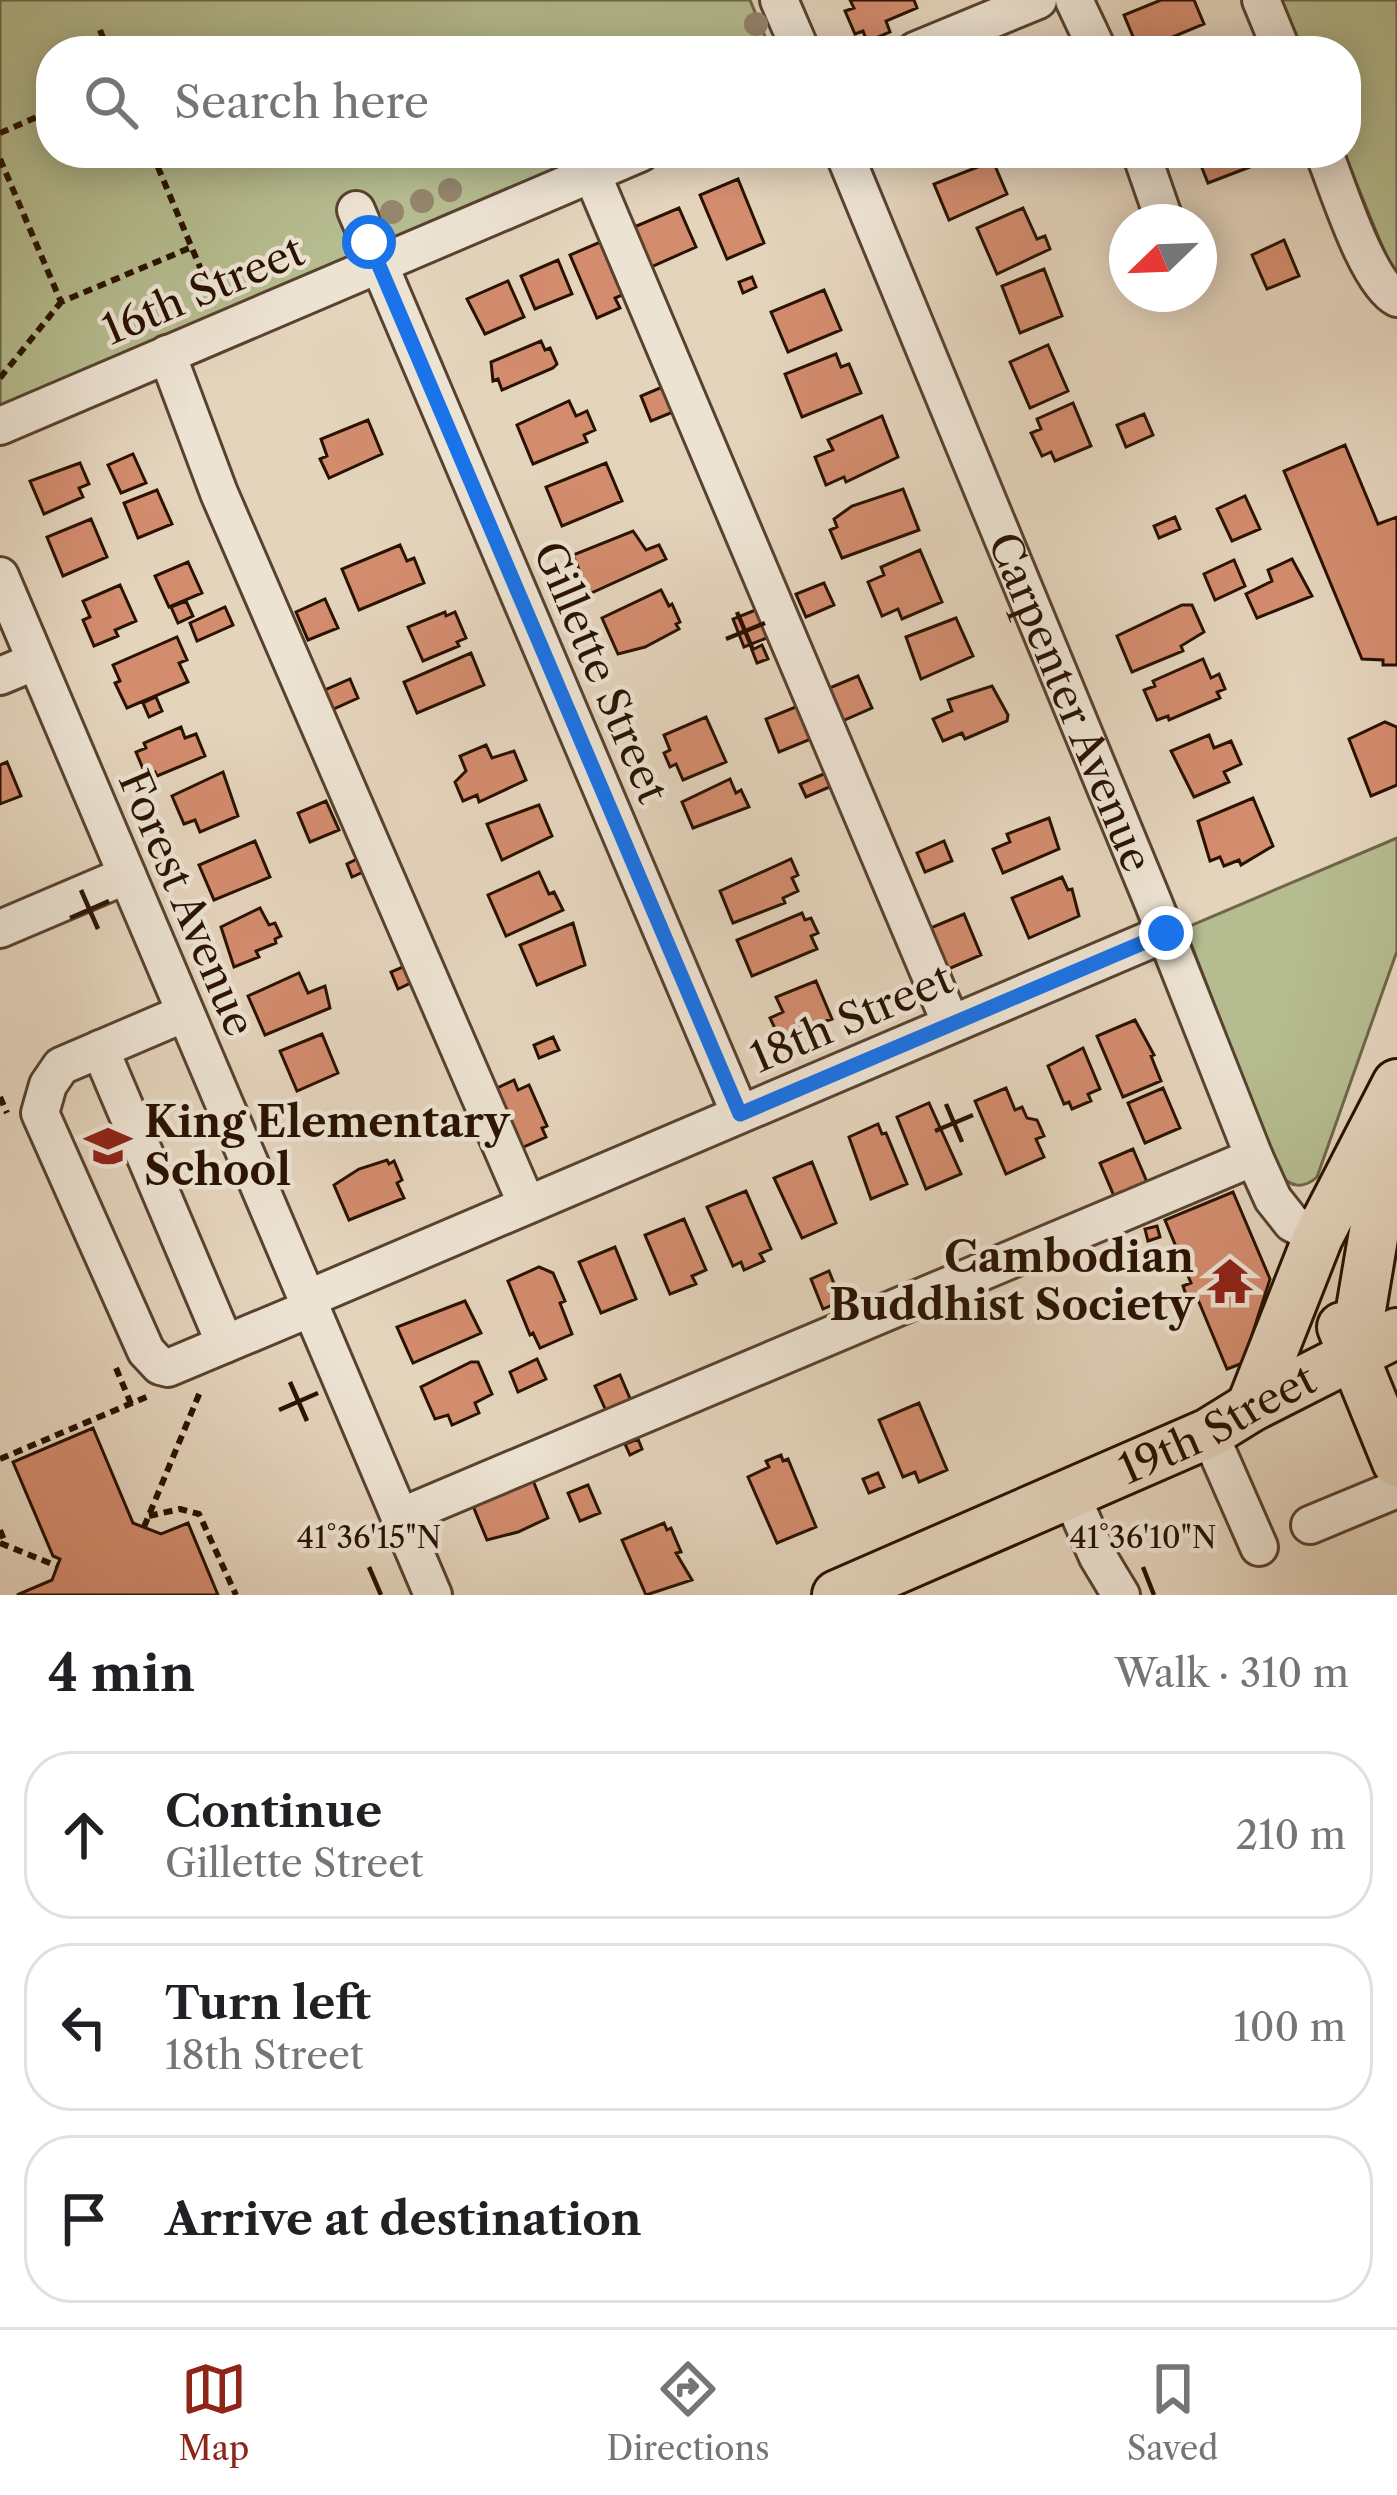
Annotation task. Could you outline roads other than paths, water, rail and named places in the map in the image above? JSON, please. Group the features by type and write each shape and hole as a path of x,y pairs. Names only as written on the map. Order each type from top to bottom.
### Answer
{"main road":[{"path":"1252,1407 1318,1237 1397,1088"},
{"path":"1353,1357 1397,1088"},
{"path":"1318,1237 1324,1274 1353,1357 1386,1405 1397,1462"},
{"name":"19th Street","path":"837,1595 1209,1433 1397,1333"}],"street":[{"path":"779,0 795,36"},
{"path":"952,36 1038,0"},
{"path":"1074,0 1091,36"},
{"path":"1261,0 1276,36"},
{"name":"16th Street","path":"0,426 604,168"},
{"name":"Carpenter Avenue","path":"850,168 1254,1157 1273,1199 1292,1223 1318,1237"},
{"path":"1146,168 1159,204"},
{"path":"1330,168 1370,265 1384,291 1397,298"},
{"path":"592,173 951,1024"},
{"name":"Gillette Street","path":"356,210 740,1114"},
{"path":"167,354 219,493 527,1205"},
{"name":"Forest Avenue","path":"0,577 433,1595"},
{"path":"0,676 36,661"},
{"path":"0,929 127,875"},
{"name":"18th Street","path":"100,1049 61,1066 48,1085 40,1114 146,1352 168,1368 527,1205 1166,933"},
{"path":"185,1013 100,1049 225,1344"},
{"path":"400,1517 1254,1157"},
{"path":"1209,1433 1259,1547"},
{"path":"1310,1526 1397,1489"},
{"path":"1071,1495 1121,1595"}],"place":[{"name":"King Elementary School","path":"108,1146"},
{"name":"Cambodian Buddhist Society","path":"1230,1281"}]}
